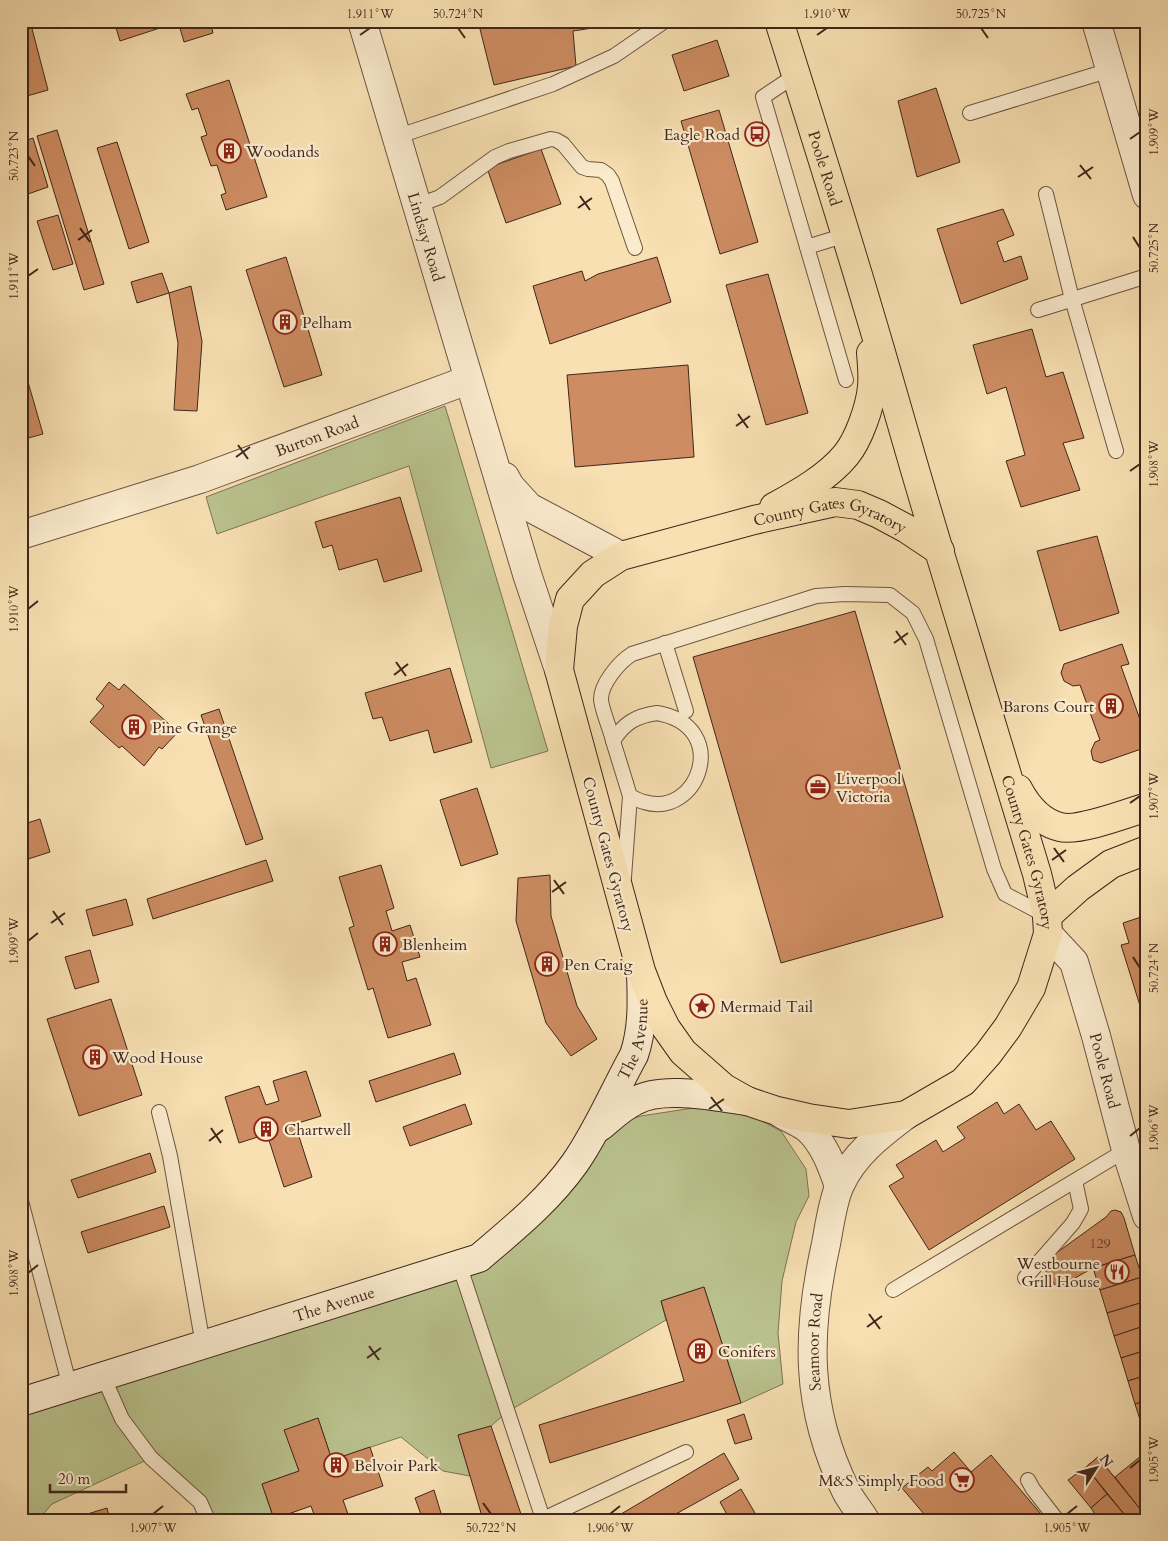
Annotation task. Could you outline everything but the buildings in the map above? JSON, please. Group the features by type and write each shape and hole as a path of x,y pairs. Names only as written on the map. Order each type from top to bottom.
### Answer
{"highway":[{"name":"Poole Road","path":"779,21 870,314 918,484 940,552"},
{"name":"Poole Road","path":"754,520 802,492 846,455 864,423 872,387 870,314"},
{"name":"County Gates Gyratory","path":"835,502 858,505 907,528 940,552 1037,874 1048,925 1031,988 1008,1028 963,1082 906,1115 849,1124 777,1111 747,1101 724,1088 683,1052 666,1028 641,971 559,670 563,626 570,599 593,574 621,556 754,520 835,502"},
{"path":"1003,759 1025,802 1038,816 1059,827 1080,826 1141,809"},
{"path":"1048,925 1078,888 1110,864 1147,850"}],"street":[{"name":"Lindsay Road","path":"362,21 468,380 527,574 559,670"},
{"path":"1096,21 1144,179"},
{"name":"Burton Road","path":"21,534 200,479 468,380"},
{"name":"Lindsay Road","path":"491,452 510,486 529,507 621,556"},
{"name":"Poole Road","path":"1048,925 1074,962 1126,1150 1145,1207"},
{"name":"The Avenue","path":"21,1402 479,1258 537,1208 574,1164 595,1131 638,1044 642,1013 641,971"},
{"name":"The Avenue","path":"595,1131 634,1101 653,1094 670,1092 747,1101"},
{"path":"777,1111 807,1128 823,1147 839,1186"},
{"name":"Seamoor Road","path":"865,1520 847,1492 831,1455 819,1418 813,1381 812,1340 817,1284 839,1186 866,1147 906,1115"}],"lane":[{"path":"396,137 553,84 614,56 665,21"},
{"path":"970,114 1110,70"},
{"path":"796,75 763,97 846,380"},
{"path":"416,206 440,197 495,157 544,140 556,140 563,144 582,167 601,170 608,175 612,181 635,248"},
{"path":"1046,194 1072,299 1116,451"},
{"path":"807,247 846,235"},
{"path":"1038,310 1147,276"},
{"path":"622,903 630,796 601,699 608,678 624,659 632,654 665,643 816,596 890,595 912,613 926,639 994,868 1005,894 1048,925"},
{"path":"665,643 686,711"},
{"path":"613,741 620,729 631,720 643,715 657,713 670,715 682,721 693,732 700,747 701,763 697,778 688,791 675,800 660,804 644,802 630,796"},
{"path":"159,1112 170,1156 203,1345"},
{"path":"893,1290 1126,1150"},
{"path":"1025,1278 1073,1223 1081,1209 1075,1181"},
{"path":"21,1200 70,1386"},
{"path":"459,1264 542,1519 686,1452"},
{"path":"103,1376 122,1419 151,1458 200,1502 208,1520"},
{"path":"1028,1480 1033,1490 1057,1520"}],"green space":[{"path":"445,406 548,751 491,768 409,466 217,534 206,497"},
{"path":"693,1108 740,1110 781,1131 806,1169 809,1196 796,1222 782,1281 778,1333 783,1384 741,1403 704,1287 661,1301 666,1320 507,1412 491,1426 458,1435 470,1476 443,1471 401,1437 332,1460 318,1418 285,1430 299,1471 262,1484 274,1520 208,1520 151,1458 52,1504 38,1520 21,1520 21,1402 479,1258 595,1131 641,1116"}],"place":[{"name":"Eagle Road","path":"757,134"},
{"name":"Woodands","path":"229,151"},
{"name":"Pelham","path":"285,322"},
{"name":"Barons Court","path":"1111,706"},
{"name":"Pine Grange","path":"134,727"},
{"name":"Liverpool Victoria","path":"818,787"},
{"name":"Blenheim","path":"385,944"},
{"name":"Pen Craig","path":"547,964"},
{"name":"Mermaid Tail","path":"702,1006"},
{"name":"Wood House","path":"95,1057"},
{"name":"Chartwell","path":"266,1129"},
{"name":"Westbourne Grill House","path":"1117,1272"},
{"name":"Conifers","path":"700,1351"},
{"name":"Belvoir Park","path":"336,1465"},
{"name":"M&S Simply Food","path":"962,1480"}]}
